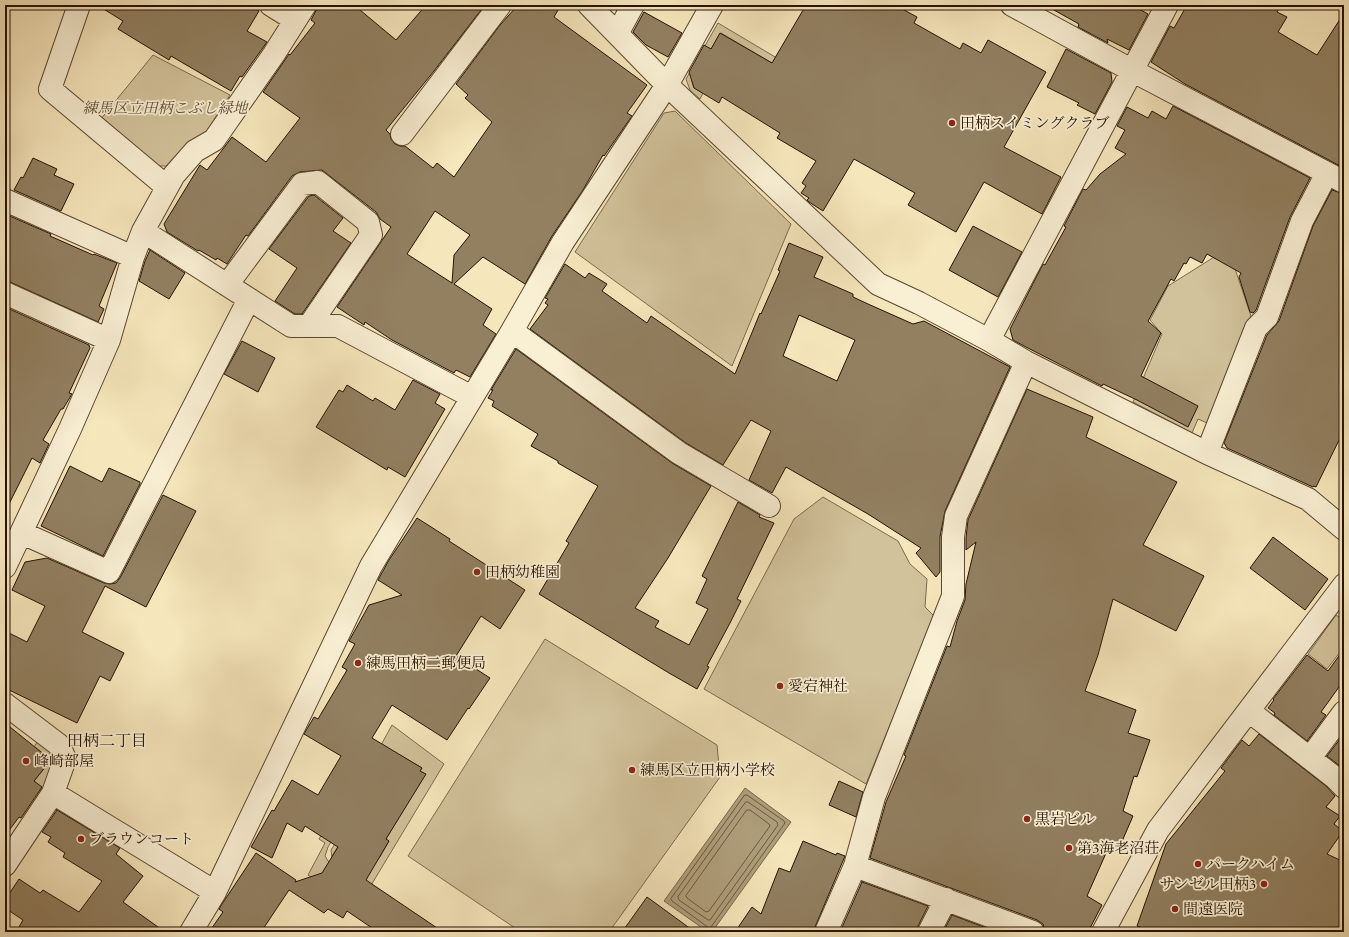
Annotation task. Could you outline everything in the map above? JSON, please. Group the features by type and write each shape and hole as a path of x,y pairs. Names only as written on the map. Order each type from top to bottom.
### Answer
{"street":[{"path":"79,5 50,89 168,187"},
{"path":"5,567 109,340 133,257 143,231 174,175 195,151 214,140 274,54 300,13 271,5"},
{"path":"402,134 500,5"},
{"path":"589,5 667,84 878,284 919,302 1026,362 1207,453 1308,499 1344,529"},
{"path":"617,34 633,5"},
{"path":"191,932 214,892 370,566 512,331 563,242 667,84 712,5"},
{"path":"1012,5 1335,178 1302,221 1267,318 1256,328 1207,453"},
{"path":"989,340 1167,5"},
{"path":"227,285 302,184 318,182 368,222 371,235 309,326"},
{"path":"5,200 133,257"},
{"path":"143,231 291,326 338,326 472,397"},
{"path":"5,293 109,340"},
{"path":"22,532 108,572 249,299"},
{"path":"512,331 679,453 769,506"},
{"path":"826,932 855,866 874,797 953,596 953,537 956,516 1026,362"},
{"path":"1103,932 1158,830 1344,585"},
{"path":"5,704 59,745 65,759 53,793 5,865"},
{"path":"1249,711 1334,776 1344,787"},
{"path":"1310,758 1344,712"},
{"path":"53,793 214,892"},
{"path":"855,866 1033,932"},
{"path":"929,932 946,899"}],"green space":[{"path":"718,23 829,89 826,95 721,33 692,81 694,88 703,93 700,99 690,90 686,79"},
{"name":"練馬区立田柄こぶし緑地","path":"153,55 230,95 206,132 189,142 166,166 154,166 100,120"},
{"path":"675,111 791,224 732,366 575,252 664,113"},
{"path":"1222,252 1230,254 1251,316 1207,423 1198,419 1192,433 1133,402 1162,334 1150,320 1168,286"},
{"path":"823,497 898,541 910,564 927,579 925,607 934,616 866,784 704,689 794,519"},
{"path":"1336,615 1344,621 1344,647 1327,669 1308,654"},
{"path":"545,639 717,745 720,777 609,932 521,932 408,856"},
{"path":"392,725 444,764 370,887 332,858 331,850 340,836 345,835 332,856 363,874 380,857 389,841 386,839 425,774 420,771 422,768 400,755 353,796"},
{"path":"38,741 54,753 57,762 43,793 40,792 42,788 34,781 47,765 48,758 34,747"},
{"path":"327,825 335,836 328,847 325,856 328,861 334,865 351,902 308,875 325,843 319,839"}],"water":[{"path":"745,788 791,822 712,932 708,932 664,901"}],"building":[{"path":"97,5 249,5 259,11 247,31 267,42 242,77 240,76 231,91 171,56 169,60 118,29 123,21"},
{"path":"319,5 354,5 396,40 426,5 474,5 481,10 386,130 390,134 391,139 395,144 405,146 433,168 437,163 454,177 492,122 465,98 468,95 456,84 500,25 518,5 561,5 554,17 647,85 627,113 632,116 604,156 603,155 583,190 552,236 525,284 483,257 454,284 492,309 483,325 496,334 470,377 456,370 454,373 392,340 365,322 364,325 337,307 391,227 380,219 376,212 322,170 300,172 292,176 248,236 246,235 227,264 217,258 216,260 199,250 198,251 167,232 164,224 200,165 207,170 232,137 266,162 300,118 263,92 289,54 290,55 315,23 311,20","holes":["435,211 470,235 454,255 452,283 407,254"]},
{"path":"806,5 895,5 917,17 914,23 960,49 963,43 981,53 988,40 1046,72 1004,147 1061,177 1042,214 984,182 956,232 908,205 915,193 854,159 823,211 809,202 807,200 809,198 801,193 806,186 802,183 816,161 777,138 780,133 722,97 719,103 694,88 689,72 704,45 711,49 720,33 772,63"},
{"path":"1045,5 1132,5 1148,14 1129,50 1107,39 1108,43 1078,27 1079,24"},
{"path":"1187,5 1281,5 1277,12 1287,17 1278,32 1317,55 1344,13 1344,168 1185,84 1151,62 1170,26 1174,28"},
{"path":"644,12 682,33 668,57 646,45 633,32"},
{"path":"1066,49 1111,73 1112,82 1095,114 1077,105 1079,103 1047,87"},
{"path":"1173,106 1310,178 1290,217 1256,310 1253,313 1250,312 1239,277 1241,273 1207,254 1202,263 1190,257 1186,264 1184,263 1174,281 1171,279 1148,321 1161,333 1141,376 1198,406 1188,427 1137,400 1103,384 1102,386 1013,340 1010,329 1043,264 1045,265 1066,227 1064,226 1083,189 1086,190 1100,174 1126,154 1115,148 1125,130 1117,126 1127,107 1148,118 1152,111 1166,119"},
{"path":"33,158 57,169 54,175 74,184 61,211 14,190 21,177 23,178"},
{"path":"1332,190 1344,194 1344,430 1316,487 1313,487 1227,448 1224,443 1267,335 1279,321 1313,226"},
{"path":"314,195 343,218 333,231 351,243 302,314 295,314 275,301 297,268 269,249 309,196"},
{"path":"5,214 51,234 50,236 93,255 94,254 117,263 99,306 104,309 98,322 5,281"},
{"path":"973,226 1022,252 998,297 949,270"},
{"path":"789,243 823,257 814,277 853,294 853,297 913,324 924,321 1010,367 945,511 940,537 940,572 936,577 916,553 921,548 868,514 786,467 772,493 749,480 771,431 751,420 723,465 686,443 530,329 548,305 545,303 548,299 545,298 565,264 585,278 589,273 607,284 602,291 647,323 651,316 735,374 760,313 761,314 780,271 778,270","holes":["799,315 855,340 837,381 783,356"]},
{"path":"150,250 185,273 169,299 139,281"},
{"path":"5,307 89,345 90,348 69,393 72,394 63,409 61,409 43,440 49,444 40,463 32,458 5,512"},
{"path":"242,341 275,358 258,392 224,374"},
{"path":"516,349 672,463 711,486 668,558 635,608 659,621 655,627 689,645 708,609 696,603 707,579 702,576 738,502 760,515 759,517 774,523 737,599 741,601 707,666 709,667 697,689 539,594 569,543 566,541 598,486 531,446 538,434 492,406 494,401 488,398 493,390 491,390"},
{"path":"413,380 440,394 435,403 445,409 405,477 388,467 387,470 316,427 339,390 343,392 347,385 373,401 375,398 395,410"},
{"path":"1027,389 1093,417 1086,437 1177,482 1143,545 1204,576 1176,631 1113,599 1098,655 1085,691 1136,710 1128,733 1150,740 1137,777 1134,776 1123,811 1133,816 1120,846 1111,842 1087,896 1102,905 1088,932 1045,932 1043,924 1037,920 870,858 886,802 906,756 904,755 947,646 950,647 957,621 965,600 966,584 976,542 966,550 968,520"},
{"path":"70,466 102,482 109,468 140,482 103,556 41,526"},
{"path":"163,495 196,511 146,607 105,586 82,632 124,653 110,681 100,676 77,723 5,688 5,631 27,642 45,606 12,590 25,562 47,558 104,583 116,583"},
{"path":"417,518 450,539 449,541 525,590 500,629 481,616 456,656 490,678 447,740 392,705 372,738 422,768 420,771 426,774 386,839 389,841 366,880 443,932 378,932 347,911 343,918 328,909 324,913 289,890 261,932 209,932 223,912 219,909 256,853 296,880 295,882 322,873 338,847 305,826 302,832 287,823 272,858 251,847 272,810 274,811 292,780 318,795 341,756 304,734 314,717 318,719 347,670 342,667 355,644 349,641 369,605 402,595 378,580 389,560"},
{"path":"1273,537 1328,579 1305,610 1250,568"},
{"path":"1344,649 1344,680 1321,712 1326,715 1307,741 1274,715 1275,713 1268,708 1274,700 1273,699 1307,655 1328,671"},
{"name":"峰崎部屋","path":"5,723 51,760 34,781 42,787 21,818 19,817 5,836"},
{"path":"1259,734 1326,786 1335,796 1326,807 1340,816 1334,824 1343,831 1327,854 1344,862 1344,932 1154,932 1137,926 1166,844 1225,771 1221,768 1242,740 1249,746"},
{"path":"1340,739 1344,742 1344,769 1327,756"},
{"path":"839,781 863,792 856,817 829,805"},
{"path":"57,810 120,848 116,854 143,876 123,902 165,932 16,932 23,920 5,908 5,900 19,879 40,893 43,890 79,912 102,881 63,857 65,853 48,842 51,837 42,832"},
{"path":"803,841 836,855 837,853 845,856 814,932 735,932 752,907 761,914 779,868 790,872"},
{"path":"862,882 928,906 918,926 917,932 840,932"},
{"path":"647,897 695,932 622,932"},
{"path":"952,915 997,932 943,932"}],"place":[{"name":"田柄スイミングクラブ","path":"952,123"},
{"name":"田柄幼稚園","path":"477,572"},
{"name":"練馬田柄二郵便局","path":"358,663"},
{"name":"愛宕神社","path":"780,686"},
{"name":"峰崎部屋","path":"26,761"},
{"name":"練馬区立田柄小学校","path":"632,770"},
{"name":"黒岩ビル","path":"1027,819"},
{"name":"ブラウンコート","path":"81,839"},
{"name":"第3海老沼荘","path":"1069,848"},
{"name":"パークハイム","path":"1198,864"},
{"name":"サンゼル田柄3","path":"1264,884"},
{"name":"間遠医院","path":"1175,909"}],"district":[{"name":"田柄二丁目","path":"107,740"}]}
